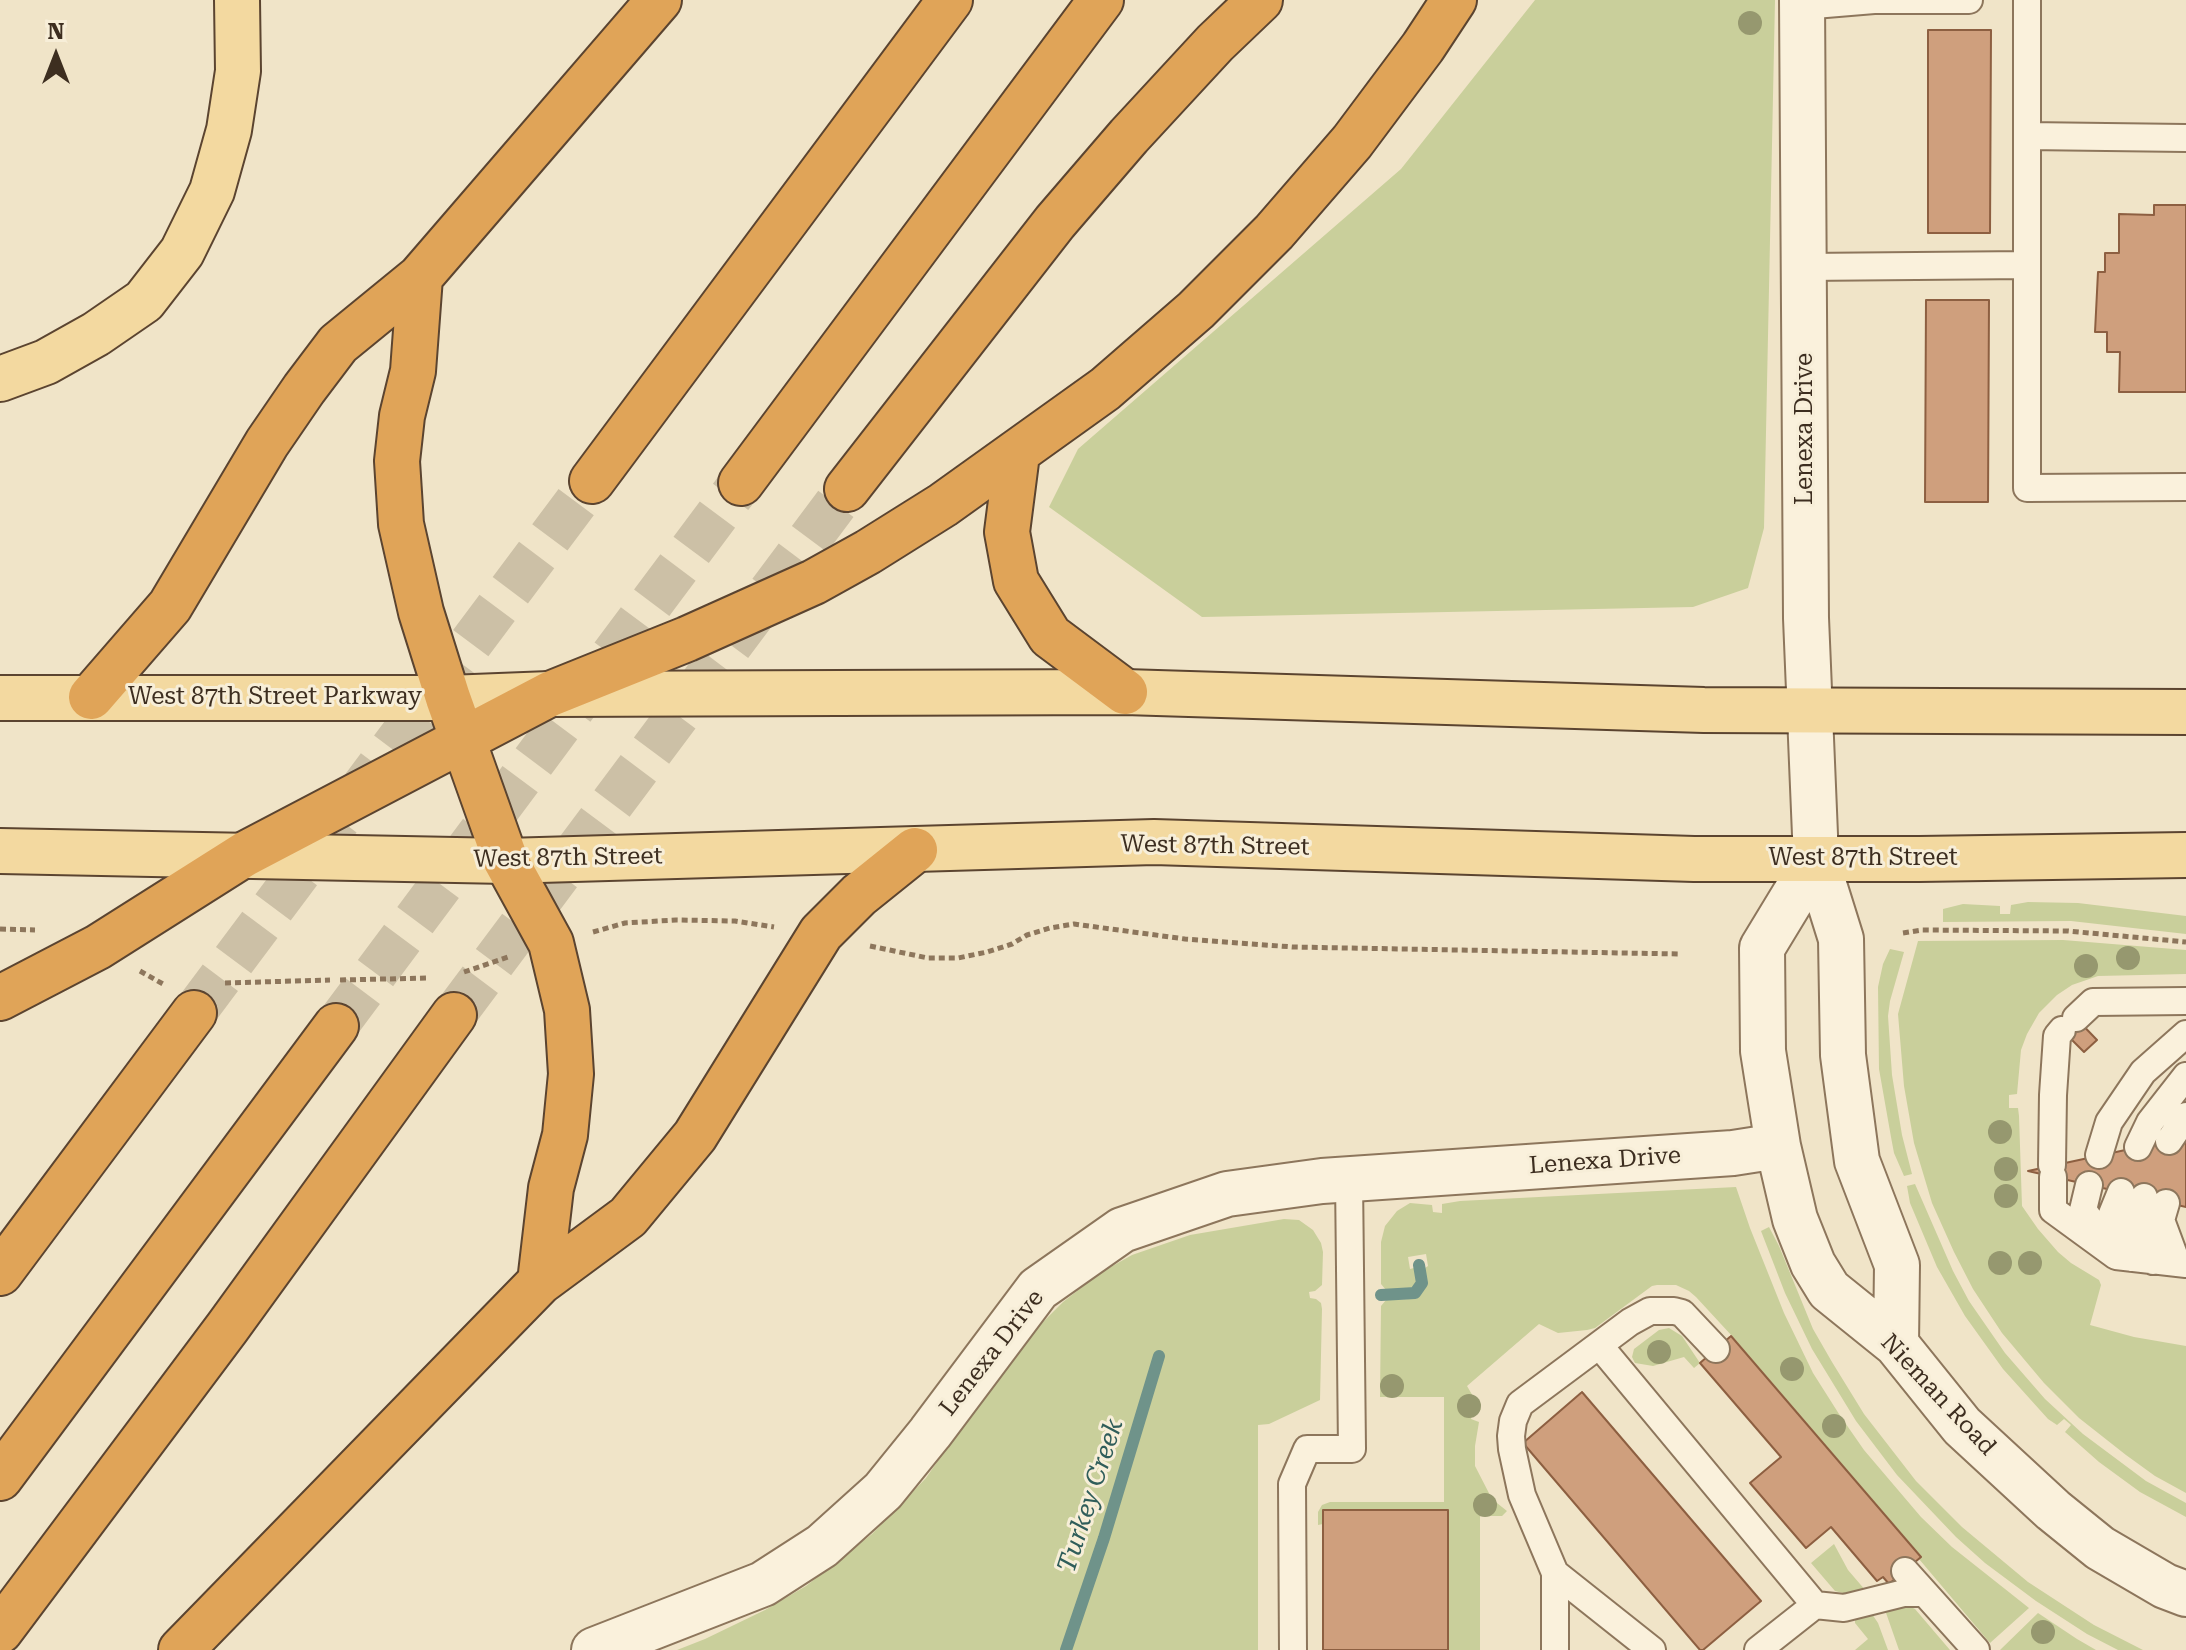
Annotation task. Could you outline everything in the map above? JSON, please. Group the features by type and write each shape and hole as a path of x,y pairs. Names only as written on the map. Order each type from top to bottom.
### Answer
{"highway":[{"path":"91,697 170,606 267,443 338,344 420,277 659,0"},
{"path":"592,481 950,0"},
{"path":"741,483 1101,0"},
{"path":"847,489 1055,222 1129,136 1215,43 1260,0"},
{"path":"0,998 98,947 245,854 550,694 687,639 814,582 943,505 1105,389 1196,310 1274,232 1352,142 1454,0"},
{"path":"420,277 413,371 402,416 397,461 401,524 421,612 448,698 506,861 551,943 567,1010 571,1074 565,1135 551,1188 540,1282"},
{"path":"1017,454 1007,532 1016,581 1050,636 1125,692"},
{"path":"181,1650 540,1282 628,1217 695,1136 821,933 859,895 915,850"},
{"path":"0,1273 194,1013"},
{"path":"0,1631 236,1316 454,1015"},
{"path":"0,1478 336,1026"}],"main road":[{"path":"0,379 46,362 144,301 182,252 212,191 229,130 238,71 237,0"},
{"path":"550,694 1125,692 1704,710 2186,712"},
{"name":"West 87th Street Parkway","path":"0,698 448,698 550,694"},
{"name":"West 87th Street","path":"245,854 506,861 1154,842 1694,859 2186,855"},
{"path":"0,851 245,854"}],"street":[{"name":"Lenexa Drive","path":"1802,3 1806,618 1816,859 1841,939 1843,1055 1857,1161 1897,1265 1896,1344"},
{"name":"Nieman Road","path":"1816,859 1762,948 1763,1051 1778,1146 1795,1219 1813,1264 1829,1290 1896,1344 1962,1426 2053,1510 2100,1548 2165,1586 2186,1594"},
{"name":"Lenexa Drive","path":"594,1650 763,1584 822,1546 883,1491 1038,1289 1122,1230 1227,1194 1349,1179 1718,1154 1778,1146"}],"lane":[{"path":"1802,3 1969,0"},
{"path":"2027,0 2027,488 2186,487"},
{"path":"2027,136 2186,138"},
{"path":"1804,267 2027,265"},
{"path":"2153,1260 2053,1210 2053,1095 2057,1036 2093,1002 2186,1001"},
{"path":"2099,1155 2109,1122 2143,1072 2186,1034"},
{"path":"2138,1147 2150,1122 2186,1076"},
{"path":"2169,1141 2186,1116"},
{"path":"1293,1650 1292,1484 1307,1449 1352,1449 1349,1179"},
{"path":"2089,1185 2083,1210 2153,1260"},
{"path":"2144,1197 2161,1220 2153,1260 2112,1214 2144,1197"},
{"path":"1555,1650 1555,1573 1522,1495 1512,1449 1513,1421 1520,1404 1630,1322 1650,1311 1682,1313 1716,1349"},
{"path":"1599,1345 1815,1605"},
{"path":"1905,1571 1976,1650"},
{"path":"1555,1573 1652,1650"},
{"path":"1758,1650 1815,1605 1844,1608 1904,1593 1924,1593"}],"path":[{"path":"1903,933 1922,930 2068,931 2186,942"}],"green space":[{"path":"1535,0 1775,0 1764,528 1748,588 1693,607 1202,617 1049,507 1078,449 1401,169"},
{"path":"2028,902 2078,903 2186,916 2186,934 2071,921 1943,922 1943,909 1963,904 2000,906 2000,914 2010,914 2011,905"},
{"path":"2063,940 2186,950 2186,974 2098,976 2072,985 2057,995 2039,1013 2027,1034 2021,1050 2017,1094 2009,1095 2009,1108 2018,1108 2022,1206 2058,1252 2099,1280 2101,1285 2090,1325 2186,1346 2186,1493 2155,1476 2079,1418 2044,1383 2002,1333 1973,1289 1954,1252 1932,1203 1914,1143 1904,1086 1898,1014 1918,941"},
{"path":"1890,949 1904,952 1888,1016 1892,1075 1912,1174 1904,1176 1894,1153 1879,1069 1878,987"},
{"path":"1915,1184 1953,1271 1969,1301 2005,1353 2045,1399 2083,1434 2146,1481 2186,1503 2186,1517 2140,1492 2099,1462 2065,1432 2071,1425 2064,1419 2057,1425 2048,1419 2003,1369 1965,1316 1937,1267 1910,1203 1907,1186"},
{"path":"1736,1187 1784,1313 1813,1373 1864,1450 1921,1517 1952,1547 2029,1608 1990,1643 1919,1559 1921,1556 1696,1297 1676,1285 1657,1285 1595,1328 1558,1333 1539,1324 1467,1386 1481,1410 1474,1408 1471,1419 1479,1422 1475,1466 1492,1499 1507,1511 1502,1516 1480,1516 1480,1650 1448,1650 1448,1510 1324,1510 1323,1524 1318,1525 1318,1512 1322,1505 1330,1502 1444,1502 1444,1397 1380,1397 1381,1306 1386,1300 1419,1295 1425,1287 1425,1268 1428,1266 1426,1254 1408,1257 1410,1269 1414,1268 1419,1281 1416,1289 1402,1292 1386,1290 1381,1284 1381,1242 1385,1226 1397,1211 1410,1203 1432,1205 1433,1212 1442,1213 1442,1204 1460,1201"},
{"path":"1284,1219 1299,1220 1313,1230 1323,1252 1322,1285 1309,1292 1310,1298 1321,1303 1322,1309 1320,1400 1269,1424 1258,1425 1258,1650 677,1650 765,1610 806,1586 872,1534 926,1478 1003,1366 1025,1340 1063,1302 1100,1273 1132,1255 1190,1235"},
{"path":"1769,1227 1813,1329 1832,1362 1864,1414 1916,1481 1962,1527 2028,1582 2094,1625 2143,1650 2118,1650 2036,1601 1956,1537 1897,1475 1856,1421 1812,1349 1785,1293 1761,1231"},
{"path":"1669,1328 1682,1336 1700,1363 1694,1368 1684,1357 1653,1366 1635,1363 1632,1357 1634,1349 1659,1330"},
{"path":"1834,1544 1848,1570 1866,1591 1847,1594 1835,1591 1811,1563"},
{"path":"1907,1605 1915,1609 1950,1650 1899,1650 1885,1610"},
{"path":"2038,1613 2077,1639 2096,1650 2000,1650"},
{"path":"1872,1614 1888,1650 1855,1650 1868,1639 1855,1620"}],"building":[{"path":"1928,30 1991,30 1990,233 1928,233"},
{"path":"2154,205 2186,205 2186,392 2119,392 2120,352 2107,352 2107,332 2095,332 2098,272 2105,272 2105,253 2119,253 2119,214 2154,215"},
{"path":"1926,300 1989,300 1988,502 1925,502"},
{"path":"2072,1014 2097,1040 2084,1052 2058,1026"},
{"path":"2186,1136 2186,1207 2028,1171 2181,1138"},
{"path":"1731,1336 1921,1557 1889,1584 1883,1577 1877,1581 1831,1527 1806,1548 1750,1483 1781,1457 1700,1363"},
{"path":"1582,1392 1761,1601 1703,1650 1523,1443"},
{"path":"1323,1510 1448,1510 1448,1650 1323,1650"}],"waterway":[{"path":"1381,1295 1415,1293 1422,1283 1419,1265"},
{"name":"Turkey Creek","path":"1066,1650 1104,1538 1159,1356"}],"tunnel":[{"path":"194,1013 592,481"},
{"path":"336,1026 741,483"},
{"path":"454,1015 847,489"}]}
